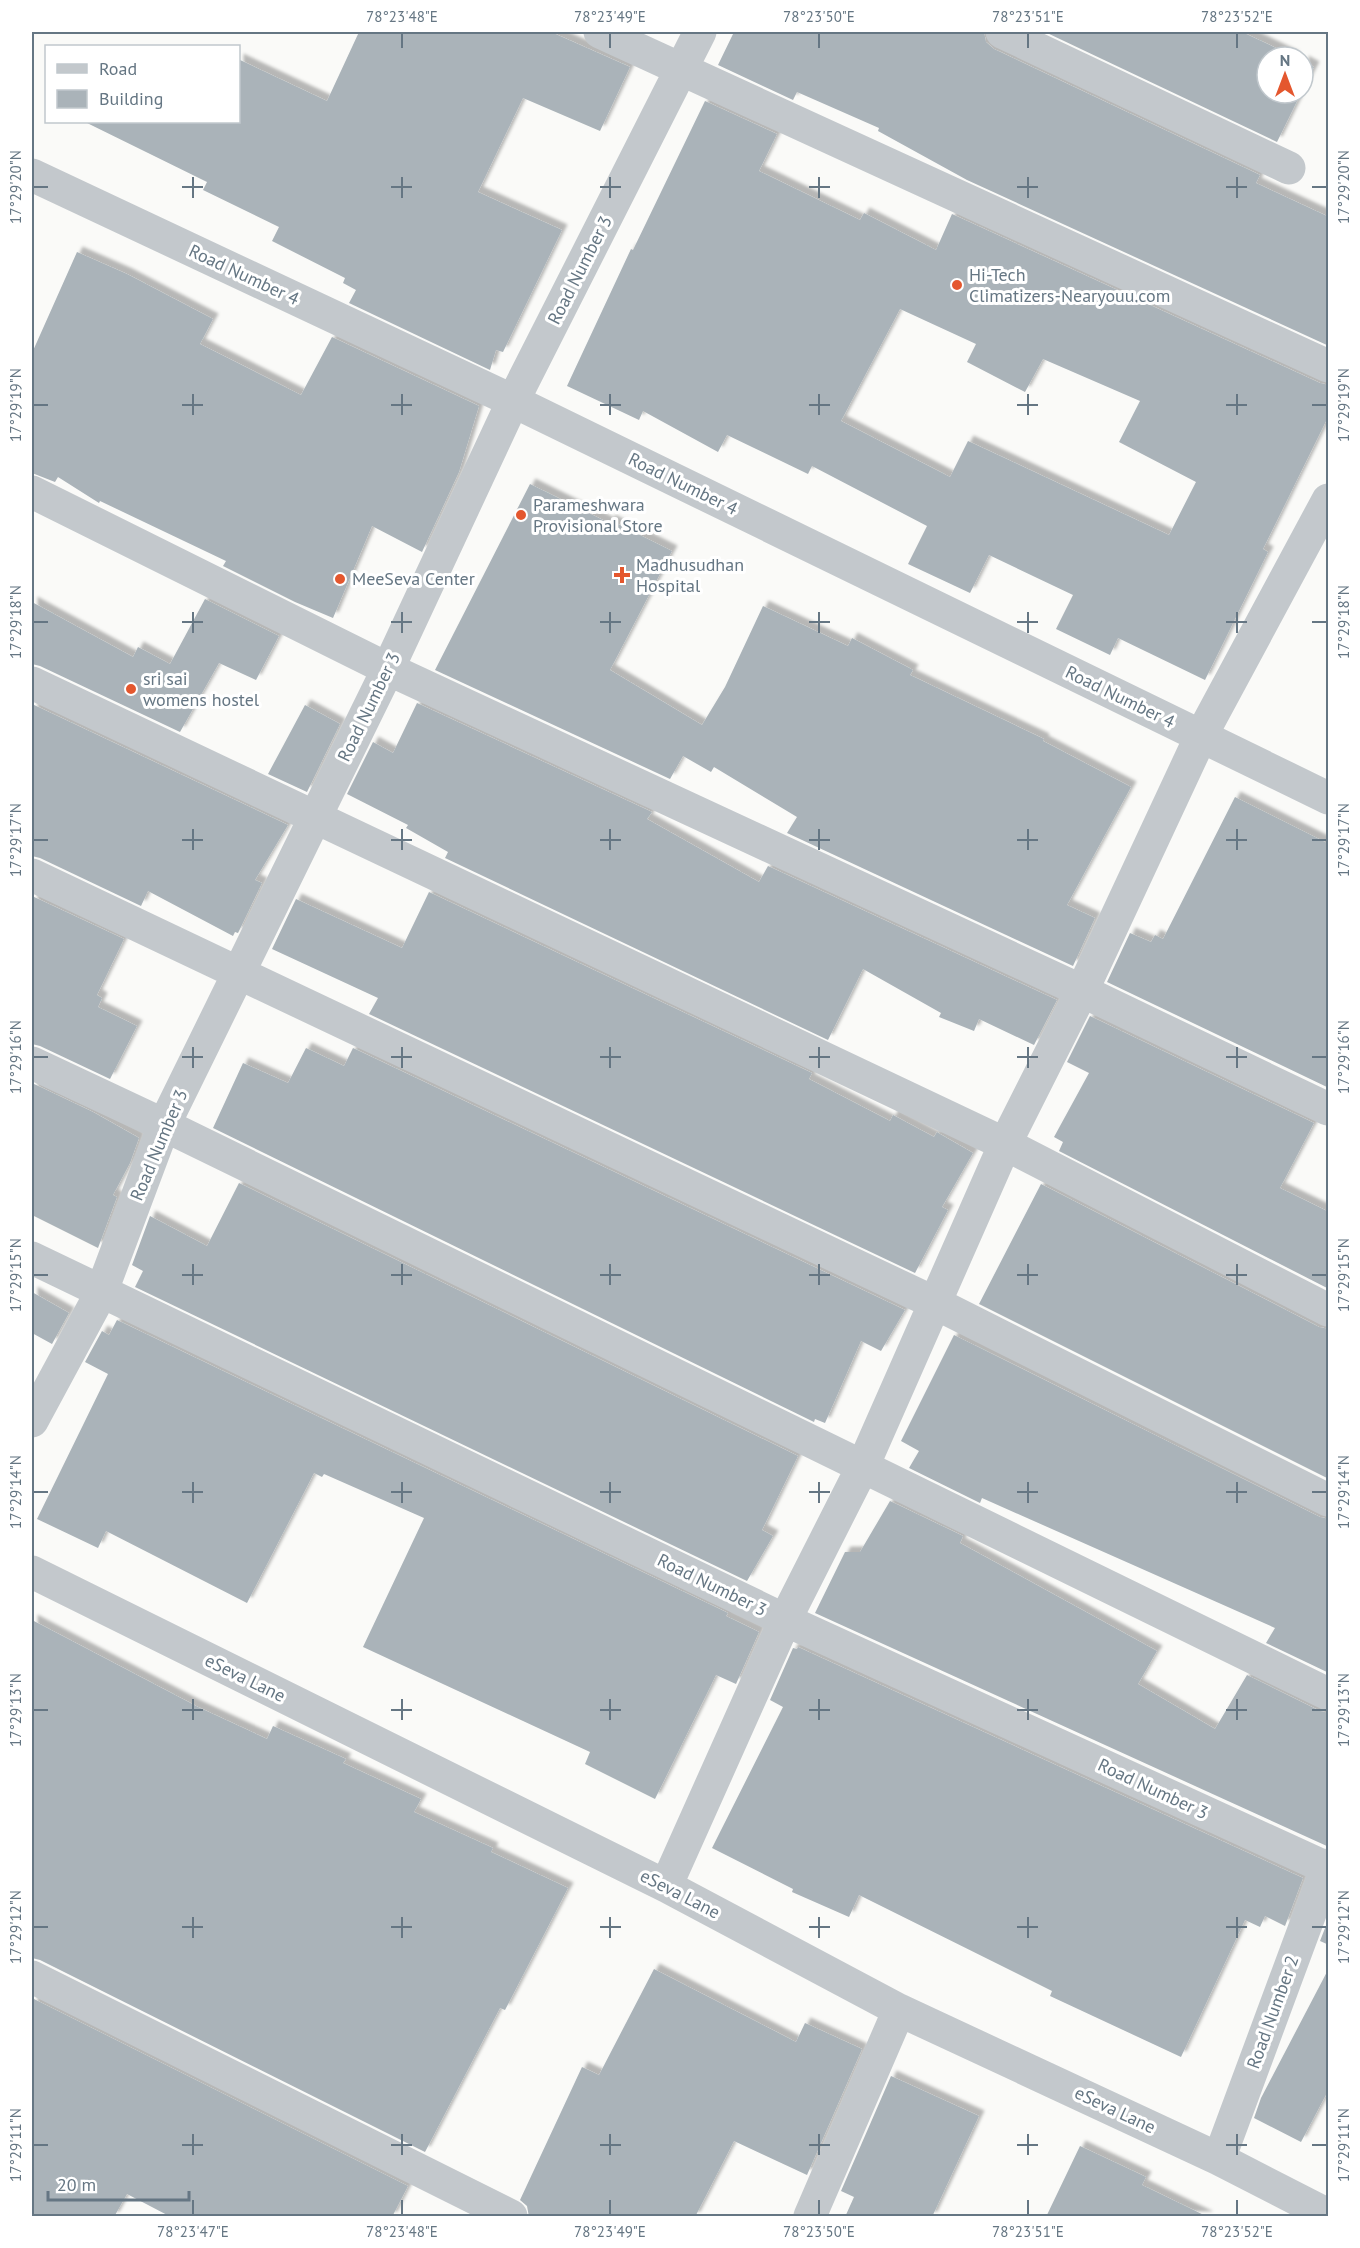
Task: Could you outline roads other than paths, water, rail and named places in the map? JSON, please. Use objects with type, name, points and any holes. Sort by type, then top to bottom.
[{"type":"street","points":[[600,32],[1329,366]]},
{"type":"street","name":"Road Number 3","points":[[32,1421],[101,1293],[164,1125],[388,669],[513,401],[699,32]]},
{"type":"street","points":[[1002,32],[1289,168]]},
{"type":"street","name":"Road Number 4","points":[[32,178],[513,401],[1329,798]]},
{"type":"street","points":[[32,492],[388,669],[1082,991],[1329,1109]]},
{"type":"street","points":[[666,1886],[785,1620],[862,1466],[1005,1144],[1082,991],[1201,736],[1329,500]]},
{"type":"street","points":[[32,683],[1005,1144],[1329,1310]]},
{"type":"street","points":[[32,874],[935,1303],[1329,1500]]},
{"type":"street","points":[[32,1064],[164,1125],[1329,1694]]},
{"type":"street","name":"Road Number 3","points":[[32,1258],[785,1620],[1328,1867]]},
{"type":"street","name":"eSeva Lane","points":[[32,1572],[666,1886],[899,2010],[1219,2159],[1329,2215]]},
{"type":"street","name":"Road Number 2","points":[[1219,2159],[1328,1867]]},
{"type":"street","points":[[32,1977],[511,2217]]},
{"type":"street","points":[[810,2217],[899,2010]]},
{"type":"place","name":"Hi-Tech Climatizers-Nearyouu.com","points":[[957,285]]},
{"type":"place","name":"Parameshwara Provisional Store","points":[[521,515]]},
{"type":"place","name":"Madhusudhan Hospital","points":[[622,575]]},
{"type":"place","name":"MeeSeva Center","points":[[340,579]]},
{"type":"place","name":"sri sai womens hostel","points":[[131,689]]}]
